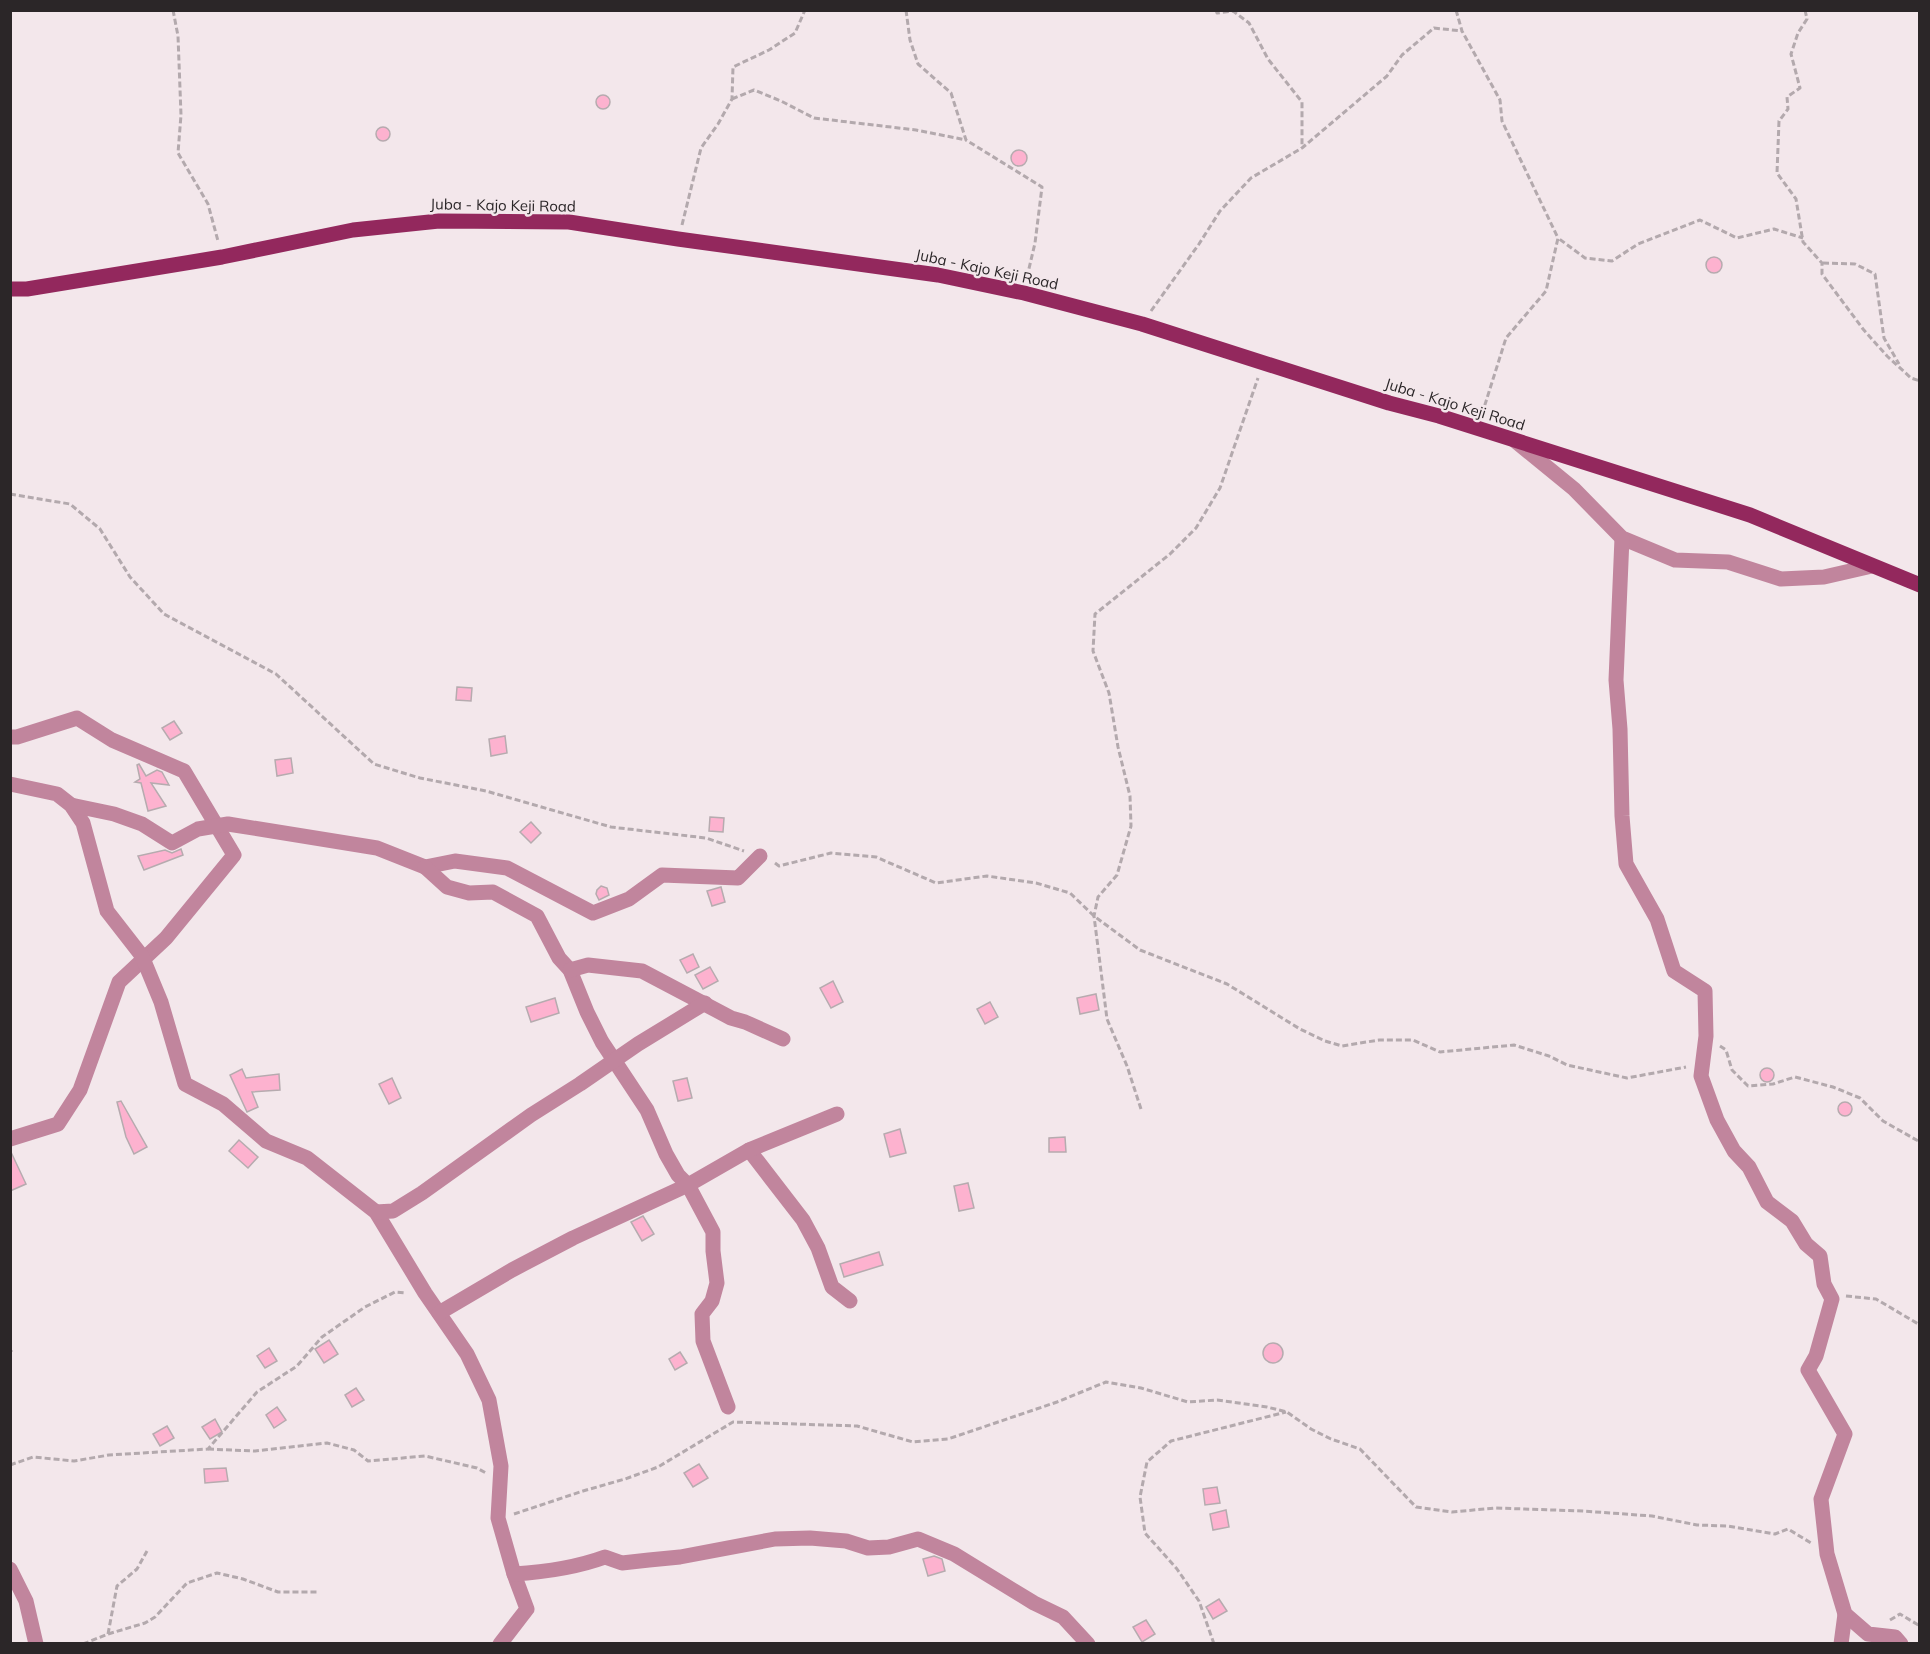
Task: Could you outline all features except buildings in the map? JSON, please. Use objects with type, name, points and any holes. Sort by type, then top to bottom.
[{"type":"main road","name":"Juba - Kajo Keji Road","points":[[10,289],[27,289],[222,257],[353,230],[439,220],[569,222],[938,275],[1024,293],[1142,324],[1477,428],[1750,515],[1920,585]]},
{"type":"street","points":[[1514,440],[1574,489],[1622,538],[1675,560],[1728,562],[1781,579],[1824,577],[1872,566]]},
{"type":"street","points":[[1622,538],[1616,680],[1626,864],[1658,919],[1674,971],[1705,991],[1706,1036],[1701,1076],[1718,1120],[1734,1151],[1749,1167],[1767,1202],[1792,1221],[1806,1244],[1820,1256],[1824,1284],[1832,1299],[1816,1356],[1808,1370],[1845,1434],[1821,1499],[1827,1554],[1845,1614],[1841,1644]]},
{"type":"street","points":[[10,737],[17,737],[77,718],[112,740],[184,771],[234,855],[166,938],[120,982],[81,1090],[58,1124],[10,1139]]},
{"type":"street","points":[[10,784],[57,794],[71,805],[83,823],[107,911],[142,956],[161,1002],[185,1084],[223,1104],[266,1142],[307,1158],[376,1212],[425,1293],[467,1354],[489,1400],[501,1466],[498,1518],[513,1574],[527,1610],[500,1644]]},
{"type":"street","points":[[71,805],[114,814],[142,824],[172,843],[198,828],[228,824],[377,848],[425,867],[447,887],[469,893],[493,892],[537,915],[559,958],[570,970],[587,1012],[647,1110],[666,1154],[678,1175],[688,1185],[713,1232],[717,1283],[712,1301],[702,1314],[703,1341],[728,1407]]},
{"type":"street","points":[[425,867],[455,861],[507,868],[593,912],[629,899],[662,875],[738,878],[760,856]]},
{"type":"street","points":[[570,970],[588,965],[642,971],[731,1018],[783,1039]]},
{"type":"street","points":[[376,1212],[393,1211],[422,1193],[531,1115],[638,1044],[705,1004]]},
{"type":"street","points":[[439,1313],[512,1270],[573,1238],[688,1185],[749,1150],[837,1114]]},
{"type":"street","points":[[749,1150],[803,1220],[818,1248],[832,1287],[850,1301]]},
{"type":"street","points":[[513,1574],[555,1571],[605,1557],[622,1563],[680,1557],[775,1539],[846,1541],[868,1548],[889,1547],[918,1539],[954,1554],[1035,1603],[1063,1617],[1088,1644]]},
{"type":"street","points":[[10,1569],[26,1601],[36,1644]]},
{"type":"street","points":[[1845,1614],[1868,1634],[1895,1637],[1901,1644]]},
{"type":"path","points":[[173,10],[178,36],[181,114],[178,153],[208,204],[222,257]]},
{"type":"path","points":[[678,239],[701,148],[732,99],[733,67],[769,50],[795,33],[805,10]]},
{"type":"path","points":[[906,10],[910,40],[918,64],[951,93],[966,140]]},
{"type":"path","points":[[1216,10],[1217,13],[1233,11],[1250,22],[1268,59],[1302,102],[1302,148]]},
{"type":"path","points":[[1455,10],[1461,31],[1500,100],[1502,121],[1558,238],[1585,258],[1612,261],[1638,244],[1700,220],[1737,238],[1774,229],[1803,237]]},
{"type":"path","points":[[1805,10],[1806,19],[1798,33],[1791,54],[1800,88],[1787,97],[1788,109],[1779,121],[1777,173],[1796,198],[1803,242],[1822,263],[1822,274],[1863,329],[1887,356],[1911,378],[1920,381]]},
{"type":"path","points":[[1142,324],[1220,211],[1251,178],[1302,148],[1387,76],[1402,55],[1434,28],[1461,31]]},
{"type":"path","points":[[732,99],[754,90],[814,118],[916,130],[966,140],[1042,187],[1035,243],[1024,293]]},
{"type":"path","points":[[1477,428],[1506,338],[1546,291],[1558,238]]},
{"type":"path","points":[[1822,263],[1855,264],[1875,274],[1884,338],[1901,369]]},
{"type":"path","points":[[1141,1109],[1127,1066],[1107,1019],[1094,916],[1098,897],[1117,875],[1131,826],[1130,796],[1118,747],[1109,693],[1093,651],[1095,614],[1170,554],[1196,528],[1220,488],[1264,362]]},
{"type":"path","points":[[10,494],[70,504],[100,529],[130,577],[165,614],[276,674],[374,764],[420,778],[486,791],[612,827],[706,838],[760,856],[779,866],[831,853],[876,857],[936,883],[987,876],[1036,883],[1070,893],[1094,916],[1140,950],[1227,984],[1300,1029],[1342,1046],[1369,1041],[1413,1040],[1440,1052],[1514,1045],[1549,1056],[1567,1065],[1628,1078],[1703,1063]]},
{"type":"path","points":[[1706,1036],[1726,1050],[1732,1070],[1748,1086],[1773,1084],[1795,1077],[1816,1081],[1860,1098],[1883,1121],[1920,1142]]},
{"type":"path","points":[[208,1449],[257,1392],[297,1366],[322,1337],[365,1307],[395,1293],[425,1293]]},
{"type":"path","points":[[1832,1299],[1852,1295],[1876,1299],[1920,1325]]},
{"type":"path","points":[[498,1518],[658,1467],[734,1422],[857,1426],[913,1442],[948,1439],[1106,1383],[1141,1388],[1188,1402],[1217,1400],[1287,1412],[1321,1434],[1360,1449],[1416,1507],[1452,1512],[1494,1508],[1641,1515],[1698,1525],[1728,1526],[1775,1534],[1788,1529],[1827,1554]]},
{"type":"path","points":[[1214,1644],[1199,1601],[1177,1569],[1145,1533],[1140,1497],[1146,1462],[1171,1441],[1287,1412]]},
{"type":"path","points":[[10,1465],[33,1457],[74,1461],[109,1455],[208,1449],[255,1451],[327,1443],[354,1450],[368,1461],[425,1456],[477,1468],[500,1481]]},
{"type":"path","points":[[108,1634],[117,1586],[137,1569],[147,1551]]},
{"type":"path","points":[[83,1644],[145,1623],[155,1617],[187,1583],[218,1573],[243,1579],[278,1592],[317,1592]]}]
